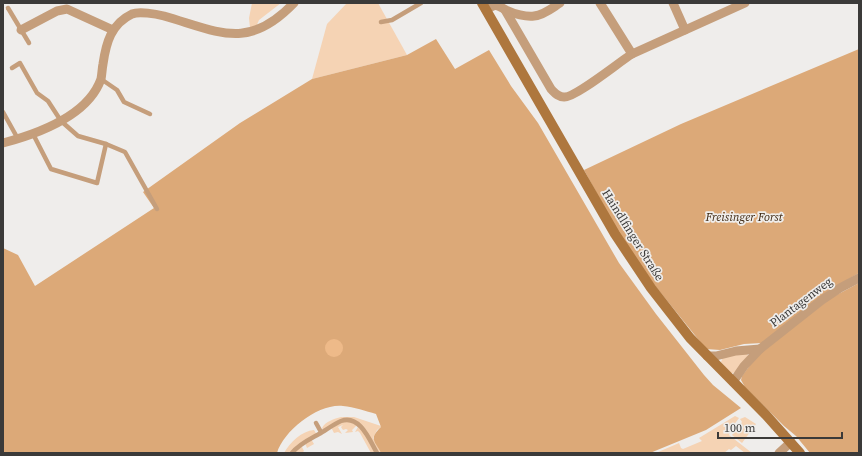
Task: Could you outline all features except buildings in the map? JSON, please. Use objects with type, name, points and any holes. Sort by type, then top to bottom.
[{"type":"street","points":[[3,143],[33,134],[61,121],[81,107],[93,94],[101,79],[106,47],[113,30],[120,22],[133,14],[155,14],[228,34],[245,34],[273,22],[294,3]]},
{"type":"street","points":[[488,5],[500,6],[506,10],[526,16],[534,16],[542,14],[560,3]]},
{"type":"street","points":[[600,3],[632,54]]},
{"type":"street","points":[[673,3],[685,30]]},
{"type":"street","points":[[506,10],[551,89],[559,97],[568,97],[632,54],[745,3]]},
{"type":"street","name":"Haindlfinger Straße","points":[[488,5],[608,221],[630,257],[669,312],[690,338],[766,415],[800,453]]},
{"type":"street","points":[[21,30],[66,6],[113,30]]},
{"type":"street","name":"Plantagenweg","points":[[733,382],[744,366],[760,348],[828,296],[859,278]]},
{"type":"street","points":[[707,356],[716,356],[736,351],[760,348]]},
{"type":"street","points":[[779,453],[791,442]]},
{"type":"lane","points":[[381,22],[392,20],[421,3]]},
{"type":"lane","points":[[8,8],[29,43]]},
{"type":"lane","points":[[12,68],[20,63],[37,93],[48,102],[61,121],[78,136],[106,144],[125,152],[157,209]]},
{"type":"lane","points":[[101,79],[117,90],[124,102],[150,114]]},
{"type":"lane","points":[[3,112],[18,139]]},
{"type":"lane","points":[[33,134],[51,169],[96,183],[106,144]]},
{"type":"lane","points":[[292,453],[299,445],[341,421],[352,421],[363,429],[377,453]]},
{"type":"lane","points":[[316,423],[321,432]]},
{"type":"shaded area","points":[[252,3],[281,3],[259,20],[256,27],[250,28],[249,18]]},
{"type":"shaded area","points":[[347,3],[378,3],[407,55],[312,79],[327,24]]},
{"type":"shaded area","points":[[334,339],[340,342],[343,348],[340,354],[334,357],[328,354],[325,348],[328,342]]},
{"type":"shaded area","points":[[747,353],[748,356],[735,372],[731,374],[721,362],[723,357]]},
{"type":"shaded area","points":[[735,416],[739,418],[730,430],[729,435],[752,453],[745,453],[736,446],[724,453],[656,453],[679,443],[683,449],[702,441],[699,438]]},
{"type":"shaded area","points":[[341,417],[354,417],[381,426],[373,438],[381,453],[371,453],[360,433],[358,431],[355,432],[358,427],[357,425],[352,430],[353,432],[345,433],[348,430],[343,430],[341,427],[343,425],[338,427],[342,434],[338,432],[334,433],[331,427],[324,431],[322,428],[326,424]]},
{"type":"shaded area","points":[[745,417],[756,424],[742,443],[732,435],[742,422],[740,419]]},
{"type":"shaded area","points":[[314,430],[317,435],[311,439],[314,444],[307,448],[305,443],[301,445],[304,451],[302,453],[284,453],[297,438],[305,432]]},
{"type":"green space","points":[[436,39],[455,69],[489,50],[511,86],[538,123],[619,263],[656,314],[704,375],[713,385],[741,408],[706,430],[650,453],[381,453],[374,440],[375,434],[381,427],[376,414],[356,408],[334,406],[313,413],[295,427],[281,444],[277,453],[3,453],[3,248],[18,255],[35,286],[154,208],[143,192],[240,123],[312,79],[407,55]]},
{"type":"green space","name":"Freisinger Forst","points":[[859,49],[859,273],[828,291],[762,343],[744,344],[720,350],[706,349],[644,272],[617,230],[584,170],[681,124]]},
{"type":"green space","points":[[859,283],[859,453],[810,453],[796,436],[745,387],[741,380],[742,376],[759,353],[831,298]]}]
